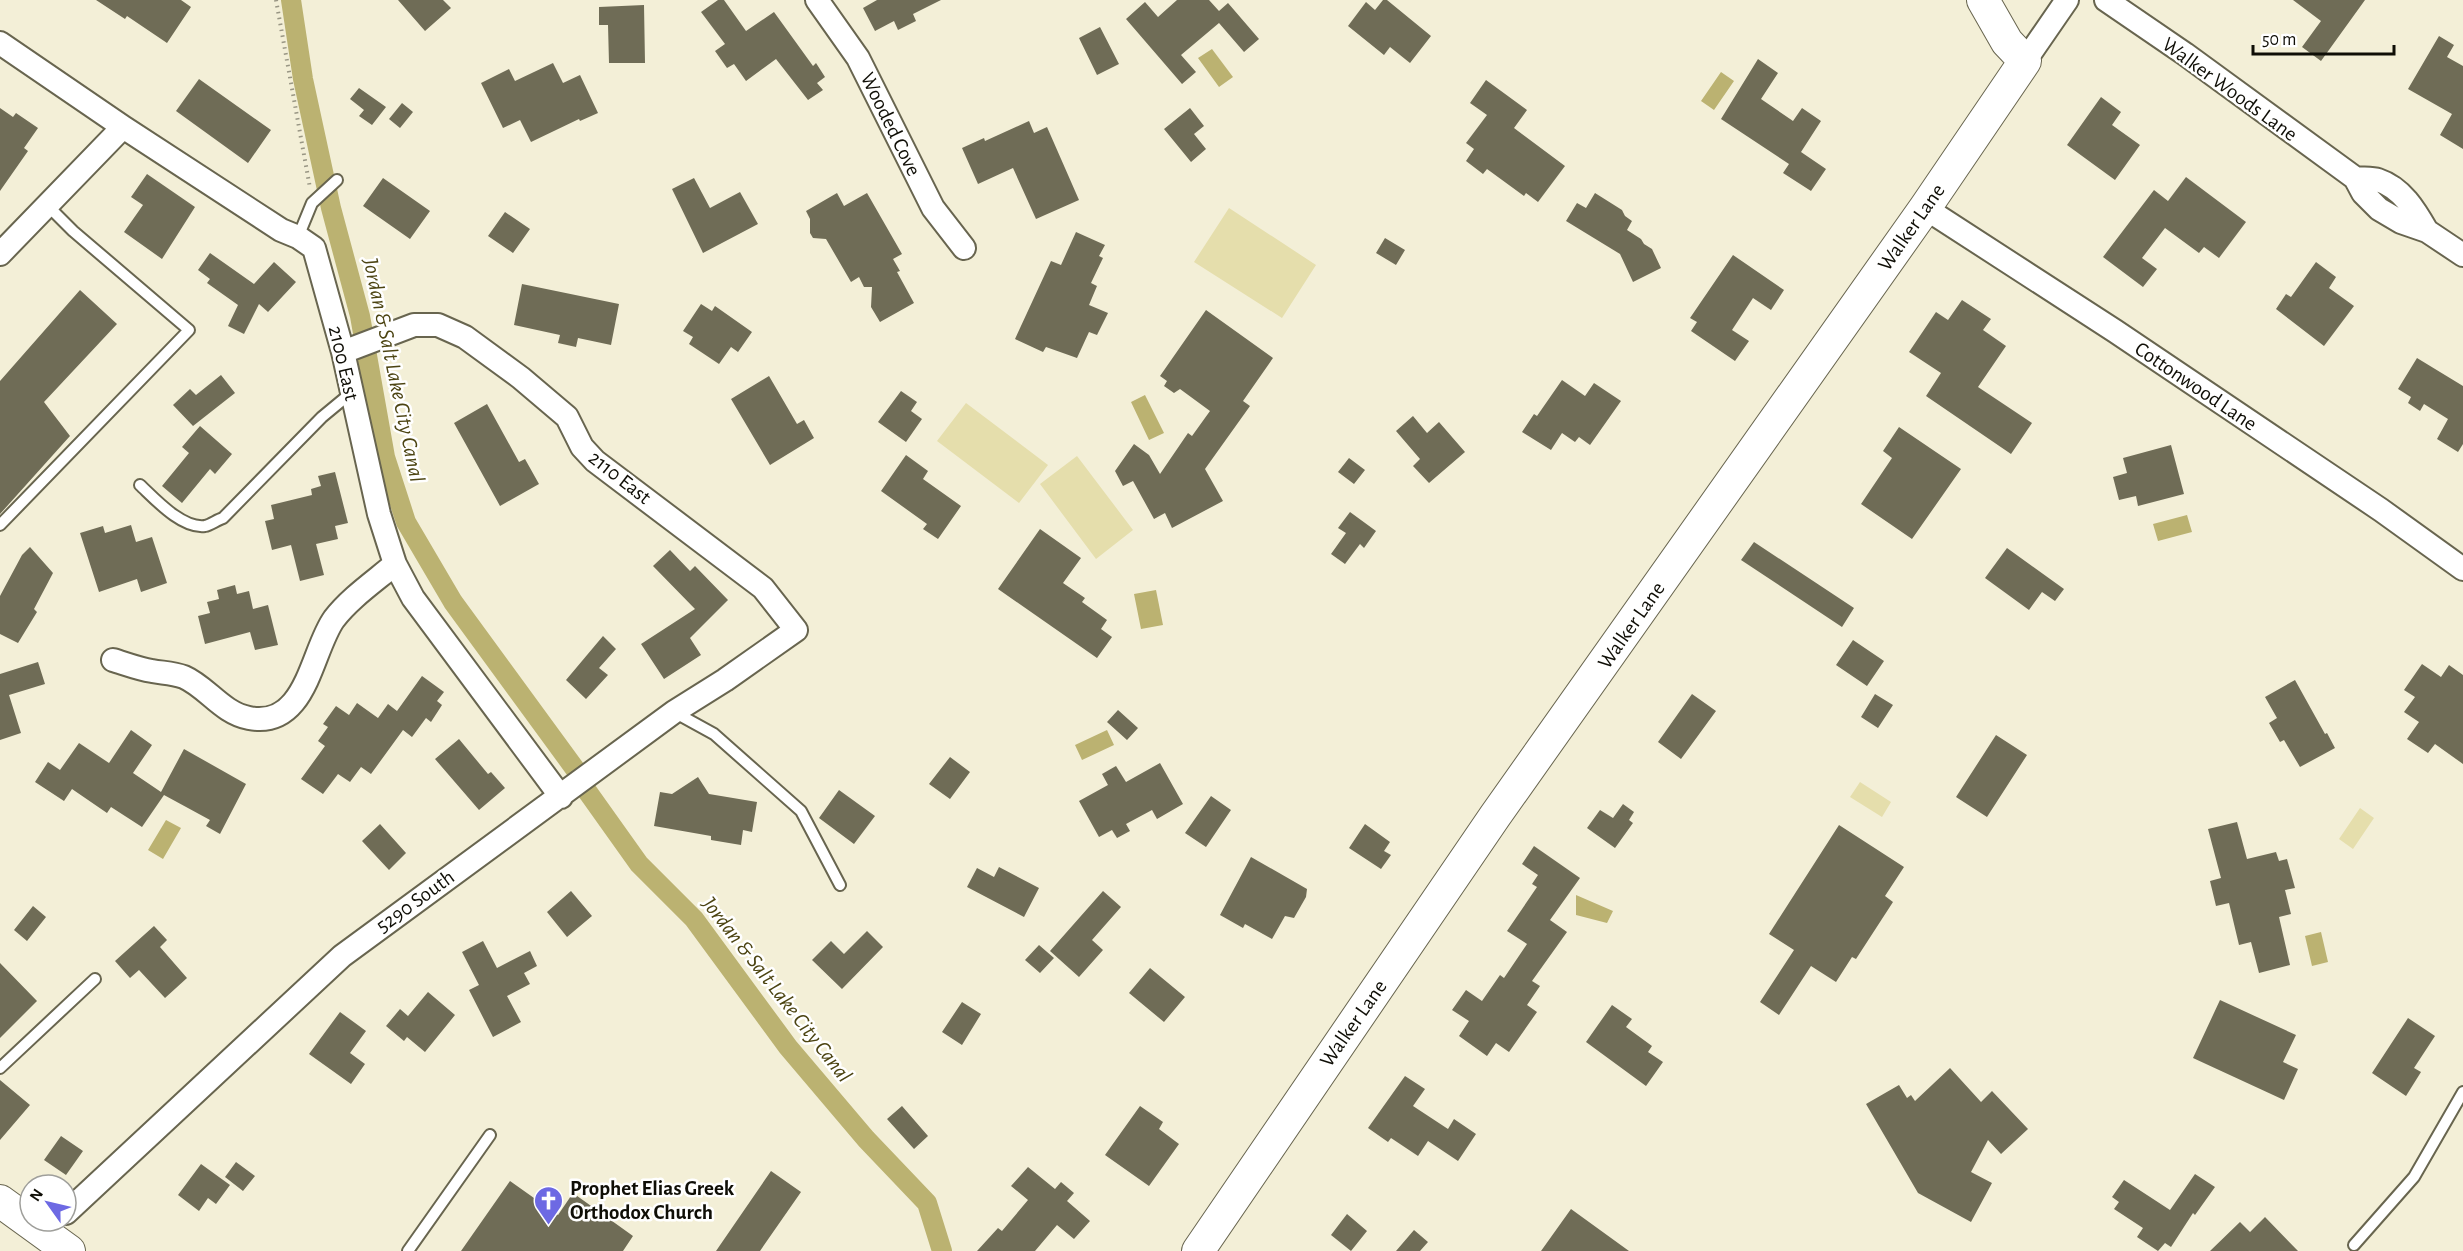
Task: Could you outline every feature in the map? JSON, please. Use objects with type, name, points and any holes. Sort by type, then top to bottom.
[{"type":"street","name":"Wooded Cove","points":[[817,0],[863,66],[933,208],[964,248]]},
{"type":"street","points":[[1983,0],[2007,42],[2025,61]]},
{"type":"street","name":"Walker Lane","points":[[1198,1251],[1495,816],[1924,208],[2067,0]]},
{"type":"street","name":"Walker Woods Lane","points":[[2106,0],[2185,54],[2355,178],[2363,193],[2379,209],[2401,222],[2427,231],[2463,255]]},
{"type":"street","name":"2100 East","points":[[0,43],[123,127],[281,230],[298,237],[314,248],[357,347],[351,393],[380,514],[395,564],[413,598],[576,785]]},
{"type":"street","points":[[0,254],[123,127]]},
{"type":"street","name":"Cottonwood Lane","points":[[1924,208],[2115,331],[2381,510],[2463,569]]},
{"type":"street","name":"2110 East","points":[[357,347],[414,325],[438,325],[465,337],[521,378],[567,417],[582,447],[595,461],[763,588],[796,630]]},
{"type":"street","points":[[113,660],[185,678],[212,699],[237,714],[263,718],[276,715],[290,705],[303,688],[334,619],[395,564]]},
{"type":"street","name":"5290 South","points":[[78,1202],[342,956],[674,712],[725,680],[796,630]]},
{"type":"street","points":[[0,1201],[18,1208]]},
{"type":"street","points":[[61,1233],[69,1251]]},
{"type":"lane","points":[[298,237],[312,203],[337,180]]},
{"type":"lane","points":[[0,525],[189,330],[73,231],[47,205]]},
{"type":"lane","points":[[140,485],[171,513],[192,524],[205,526],[223,518],[321,417],[351,393]]},
{"type":"lane","points":[[674,712],[714,734],[801,811],[840,885]]},
{"type":"lane","points":[[0,1068],[95,979]]},
{"type":"lane","points":[[2354,1245],[2415,1177],[2463,1092]]},
{"type":"lane","points":[[408,1251],[490,1135]]},
{"type":"path","points":[[276,0],[312,203]]},
{"type":"shaded area","points":[[1212,49],[1233,77],[1219,87],[1198,58]]},
{"type":"shaded area","points":[[1721,72],[1734,81],[1714,110],[1701,101]]},
{"type":"shaded area","points":[[1229,208],[1316,265],[1282,318],[1194,262]]},
{"type":"shaded area","points":[[1145,395],[1164,433],[1149,440],[1131,402]]},
{"type":"shaded area","points":[[966,403],[1048,465],[1019,503],[937,441]]},
{"type":"shaded area","points":[[1077,456],[1133,530],[1096,559],[1040,484]]},
{"type":"shaded area","points":[[2187,515],[2192,532],[2158,541],[2153,524]]},
{"type":"shaded area","points":[[1156,590],[1163,625],[1141,629],[1134,594]]},
{"type":"shaded area","points":[[1107,730],[1114,745],[1082,760],[1075,745]]},
{"type":"shaded area","points":[[1860,782],[1891,802],[1882,817],[1850,797]]},
{"type":"shaded area","points":[[2360,808],[2374,818],[2353,849],[2339,839]]},
{"type":"shaded area","points":[[166,820],[181,828],[163,859],[148,850]]},
{"type":"shaded area","points":[[1576,895],[1613,911],[1607,923],[1576,915]]},
{"type":"shaded area","points":[[2321,932],[2328,962],[2312,966],[2305,936]]},
{"type":"building","points":[[96,0],[181,0],[191,7],[167,43],[127,16],[125,19]]},
{"type":"building","points":[[398,0],[443,0],[451,8],[425,31]]},
{"type":"building","points":[[718,0],[724,0],[746,31],[774,12],[813,66],[816,63],[825,77],[817,83],[823,90],[808,100],[776,59],[746,81],[734,64],[727,68],[715,51],[725,44],[701,12]]},
{"type":"building","points":[[877,0],[941,0],[913,14],[916,21],[898,30],[894,21],[875,31],[863,8]]},
{"type":"building","points":[[1177,0],[1209,0],[1219,11],[1228,3],[1259,39],[1244,52],[1219,23],[1181,55],[1196,72],[1182,84],[1126,19],[1145,2],[1158,17]]},
{"type":"building","points":[[1383,0],[1387,0],[1431,36],[1410,63],[1390,47],[1384,55],[1348,26],[1366,2],[1375,10]]},
{"type":"building","points":[[2293,0],[2365,0],[2321,61],[2302,47],[2321,21]]},
{"type":"building","points":[[644,5],[645,63],[609,63],[608,25],[599,25],[599,7]]},
{"type":"building","points":[[1100,27],[1119,64],[1097,75],[1079,38]]},
{"type":"building","points":[[2439,36],[2454,45],[2447,57],[2463,66],[2463,149],[2440,135],[2452,114],[2408,89]]},
{"type":"building","points":[[1758,59],[1778,73],[1761,99],[1793,121],[1802,108],[1821,121],[1801,152],[1826,169],[1811,191],[1783,173],[1789,164],[1721,119]]},
{"type":"building","points":[[553,63],[563,83],[580,75],[598,113],[580,121],[579,119],[531,142],[520,120],[503,128],[481,83],[509,69],[515,81]]},
{"type":"building","points":[[199,79],[271,130],[248,163],[176,111]]},
{"type":"building","points":[[1486,80],[1527,110],[1514,128],[1565,166],[1538,202],[1526,193],[1524,196],[1487,169],[1483,174],[1466,161],[1474,149],[1466,143],[1487,115],[1470,103]]},
{"type":"building","points":[[359,88],[386,107],[372,125],[359,116],[364,110],[350,99]]},
{"type":"building","points":[[2101,97],[2121,112],[2112,125],[2140,145],[2115,180],[2067,145]]},
{"type":"building","points":[[402,103],[413,112],[400,128],[389,119]]},
{"type":"building","points":[[0,108],[13,117],[16,113],[38,128],[24,148],[28,151],[0,191]]},
{"type":"building","points":[[1190,108],[1204,126],[1194,134],[1206,149],[1191,162],[1164,129]]},
{"type":"building","points":[[1029,121],[1034,133],[1047,127],[1079,200],[1036,219],[1013,168],[978,184],[962,148],[984,138],[985,141]]},
{"type":"building","points":[[147,174],[195,207],[162,259],[124,232],[143,205],[131,197]]},
{"type":"building","points":[[2186,177],[2246,222],[2219,258],[2204,247],[2199,253],[2165,228],[2142,258],[2157,269],[2143,287],[2103,257],[2154,190],[2168,201]]},
{"type":"building","points":[[383,178],[430,211],[410,239],[363,206]]},
{"type":"building","points":[[694,178],[710,208],[740,192],[758,224],[703,253],[672,189]]},
{"type":"building","points":[[837,193],[844,206],[867,193],[902,254],[893,259],[900,271],[897,272],[914,303],[880,322],[871,307],[872,287],[864,287],[859,277],[851,282],[826,239],[813,238],[810,233],[810,219],[806,211]]},
{"type":"building","points":[[1595,193],[1622,210],[1625,216],[1632,221],[1627,230],[1652,249],[1661,268],[1633,282],[1620,254],[1566,221],[1577,203],[1586,208]]},
{"type":"building","points":[[505,212],[530,229],[513,253],[488,236]]},
{"type":"building","points":[[1076,232],[1105,245],[1099,256],[1103,258],[1091,283],[1097,286],[1089,305],[1108,313],[1097,335],[1089,332],[1077,358],[1046,347],[1043,352],[1015,339],[1051,261],[1061,265]]},
{"type":"building","points":[[1385,238],[1405,250],[1396,265],[1376,253]]},
{"type":"building","points":[[210,253],[254,284],[274,262],[296,282],[268,312],[259,304],[244,334],[228,326],[238,305],[207,283],[210,279],[198,270]]},
{"type":"building","points":[[1733,255],[1784,290],[1771,310],[1753,298],[1732,330],[1749,341],[1735,361],[1691,331],[1697,322],[1690,318]]},
{"type":"building","points":[[2316,262],[2336,277],[2329,288],[2354,306],[2324,346],[2276,309],[2286,294],[2291,297]]},
{"type":"building","points":[[522,284],[619,304],[611,345],[578,338],[576,347],[558,343],[560,335],[514,325]]},
{"type":"building","points":[[80,290],[117,324],[44,402],[70,436],[0,514],[0,381]]},
{"type":"building","points":[[1962,300],[1991,319],[1983,330],[2006,346],[1978,387],[2032,423],[2011,454],[1926,396],[1941,373],[1909,352],[1936,312],[1948,320]]},
{"type":"building","points":[[701,304],[712,311],[715,306],[752,332],[738,352],[731,347],[719,364],[689,344],[693,337],[683,331]]},
{"type":"building","points":[[1206,310],[1273,358],[1243,401],[1250,406],[1205,469],[1223,501],[1172,528],[1165,513],[1154,519],[1133,481],[1123,486],[1115,471],[1134,444],[1149,455],[1160,474],[1188,433],[1192,436],[1210,411],[1180,389],[1174,393],[1164,386],[1167,381],[1160,376]]},
{"type":"building","points":[[2417,358],[2463,386],[2463,444],[2458,452],[2437,439],[2448,419],[2424,404],[2420,411],[2408,403],[2411,397],[2398,389]]},
{"type":"building","points":[[221,375],[235,393],[193,426],[173,405],[190,389],[196,395]]},
{"type":"building","points":[[769,376],[797,424],[804,420],[814,438],[770,465],[731,399]]},
{"type":"building","points":[[1562,380],[1585,396],[1594,383],[1621,401],[1590,445],[1579,437],[1575,442],[1562,433],[1551,450],[1522,432],[1534,414],[1537,416]]},
{"type":"building","points":[[901,391],[917,402],[911,411],[922,419],[906,442],[878,422]]},
{"type":"building","points":[[487,404],[519,462],[525,459],[539,484],[500,506],[454,423]]},
{"type":"building","points":[[1413,416],[1427,433],[1439,422],[1465,452],[1429,483],[1413,466],[1420,459],[1396,431]]},
{"type":"building","points":[[200,426],[232,454],[215,474],[210,469],[182,503],[162,486],[189,453],[182,447]]},
{"type":"building","points":[[1899,427],[1961,469],[1912,539],[1861,504],[1892,458],[1883,451]]},
{"type":"building","points":[[2171,445],[2184,494],[2138,506],[2136,496],[2119,500],[2113,477],[2127,473],[2123,458]]},
{"type":"building","points":[[906,455],[928,471],[923,479],[961,506],[938,539],[923,529],[927,524],[881,491]]},
{"type":"building","points":[[1349,458],[1365,470],[1354,484],[1338,472]]},
{"type":"building","points":[[335,472],[348,523],[335,526],[338,539],[316,544],[324,575],[300,581],[291,545],[272,550],[265,521],[274,519],[271,505],[312,495],[311,489],[321,486],[318,476]]},
{"type":"building","points":[[1350,512],[1376,531],[1364,548],[1360,544],[1345,564],[1331,554],[1346,533],[1338,528]]},
{"type":"building","points":[[131,525],[136,542],[152,537],[167,583],[141,592],[137,579],[99,592],[80,533],[103,526],[105,533]]},
{"type":"building","points":[[1040,529],[1081,558],[1063,583],[1085,598],[1082,602],[1107,620],[1101,629],[1112,637],[1097,658],[998,589]]},
{"type":"building","points":[[1754,542],[1854,608],[1842,627],[1741,560]]},
{"type":"building","points":[[30,547],[53,573],[34,609],[37,612],[18,643],[0,634],[0,596],[22,555]]},
{"type":"building","points":[[2007,548],[2064,589],[2055,601],[2042,592],[2029,610],[1985,578]]},
{"type":"building","points":[[670,550],[690,571],[695,566],[728,600],[690,638],[701,655],[664,679],[641,644],[695,609],[653,566]]},
{"type":"building","points":[[235,585],[237,594],[249,591],[253,609],[268,605],[278,645],[255,650],[250,632],[205,644],[198,616],[210,613],[207,602],[219,599],[217,590]]},
{"type":"building","points":[[603,636],[616,649],[599,668],[608,675],[586,699],[566,680]]},
{"type":"building","points":[[1853,640],[1884,661],[1867,686],[1836,665]]},
{"type":"building","points":[[38,662],[45,684],[9,695],[21,733],[0,740],[0,674]]},
{"type":"building","points":[[2422,664],[2441,677],[2449,665],[2463,675],[2463,764],[2435,744],[2428,753],[2407,739],[2419,722],[2404,712],[2415,697],[2404,690]]},
{"type":"building","points":[[422,676],[444,692],[437,701],[442,705],[431,722],[426,718],[412,737],[403,730],[371,774],[361,767],[350,782],[338,774],[323,794],[301,779],[325,746],[318,741],[328,727],[323,724],[336,706],[349,715],[357,703],[378,718],[388,704],[397,711]]},
{"type":"building","points":[[2295,680],[2335,748],[2300,767],[2284,740],[2280,742],[2269,723],[2277,718],[2265,697]]},
{"type":"building","points":[[1692,694],[1716,711],[1681,759],[1658,742]]},
{"type":"building","points":[[1875,694],[1893,705],[1878,728],[1861,717]]},
{"type":"building","points":[[1118,710],[1138,728],[1127,740],[1107,722]]},
{"type":"building","points":[[131,730],[152,745],[133,773],[161,792],[184,749],[246,784],[220,834],[206,826],[210,820],[164,795],[142,827],[111,807],[107,813],[72,789],[64,801],[35,782],[48,762],[60,770],[79,743],[109,763]]},
{"type":"building","points":[[1996,735],[2027,755],[1987,817],[1956,797]]},
{"type":"building","points":[[459,739],[488,774],[491,772],[505,788],[479,810],[435,759]]},
{"type":"building","points":[[950,757],[970,772],[950,799],[929,784]]},
{"type":"building","points":[[1160,763],[1183,804],[1157,819],[1152,810],[1126,824],[1130,831],[1117,838],[1112,830],[1099,837],[1079,801],[1108,785],[1102,774],[1116,766],[1126,782]]},
{"type":"building","points":[[698,777],[709,794],[757,802],[752,832],[743,830],[741,845],[711,840],[711,836],[654,826],[660,792],[672,794]]},
{"type":"building","points":[[839,790],[875,816],[854,844],[819,818]]},
{"type":"building","points":[[1211,796],[1231,810],[1206,847],[1185,833]]},
{"type":"building","points":[[1623,804],[1634,812],[1629,820],[1633,823],[1615,848],[1587,828],[1600,810],[1613,818]]},
{"type":"building","points":[[2237,822],[2247,859],[2276,852],[2279,861],[2287,859],[2295,888],[2285,890],[2291,914],[2279,917],[2290,965],[2259,973],[2251,942],[2239,945],[2229,903],[2216,906],[2210,881],[2221,878],[2208,829]]},
{"type":"building","points":[[380,824],[406,853],[389,870],[362,841]]},
{"type":"building","points":[[1365,824],[1390,842],[1384,851],[1391,855],[1381,869],[1349,848]]},
{"type":"building","points":[[1839,825],[1904,867],[1885,896],[1893,902],[1856,959],[1852,957],[1836,982],[1811,966],[1779,1015],[1760,1002],[1794,950],[1769,934]]},
{"type":"building","points":[[1534,846],[1580,878],[1550,920],[1567,932],[1532,981],[1540,986],[1527,1005],[1537,1012],[1509,1052],[1496,1043],[1487,1056],[1459,1036],[1469,1021],[1452,1010],[1466,990],[1482,1001],[1500,975],[1504,978],[1527,944],[1507,931],[1537,887],[1532,884],[1538,875],[1522,864]]},
{"type":"building","points":[[1251,857],[1307,889],[1306,897],[1294,918],[1285,916],[1272,939],[1245,924],[1243,928],[1220,915]]},
{"type":"building","points":[[999,867],[1039,888],[1024,917],[967,887],[977,868],[994,877]]},
{"type":"building","points":[[571,891],[592,916],[567,937],[547,912]]},
{"type":"building","points":[[1103,891],[1121,907],[1092,940],[1103,950],[1079,977],[1050,951]]},
{"type":"building","points":[[33,906],[46,917],[27,941],[14,930]]},
{"type":"building","points":[[154,926],[167,940],[160,947],[187,978],[165,998],[139,970],[130,978],[115,961]]},
{"type":"building","points":[[867,931],[883,947],[842,989],[812,960],[831,941],[844,954]]},
{"type":"building","points":[[483,941],[497,968],[530,951],[537,966],[524,973],[530,984],[507,996],[521,1022],[493,1037],[469,990],[479,985],[462,952]]},
{"type":"building","points":[[1039,945],[1054,958],[1040,973],[1025,960]]},
{"type":"building","points":[[0,963],[37,1001],[0,1038]]},
{"type":"building","points":[[1150,968],[1185,997],[1164,1022],[1129,993]]},
{"type":"building","points":[[428,992],[455,1015],[425,1052],[407,1037],[404,1041],[386,1026],[400,1009],[408,1016]]},
{"type":"building","points":[[2220,1000],[2296,1035],[2283,1062],[2298,1069],[2284,1100],[2193,1058]]},
{"type":"building","points":[[962,1002],[981,1014],[962,1045],[942,1032]]},
{"type":"building","points":[[1612,1005],[1632,1019],[1626,1027],[1652,1046],[1648,1052],[1663,1062],[1646,1086],[1586,1042]]},
{"type":"building","points":[[340,1012],[366,1031],[350,1053],[365,1064],[351,1084],[309,1054]]},
{"type":"building","points":[[2408,1018],[2435,1036],[2414,1068],[2421,1072],[2406,1096],[2372,1073]]},
{"type":"building","points":[[1950,1068],[1981,1102],[1992,1091],[2028,1129],[2001,1154],[1988,1140],[1971,1172],[1992,1183],[1971,1222],[1918,1193],[1866,1104],[1899,1085],[1907,1098],[1911,1095],[1915,1101]]},
{"type":"building","points":[[1405,1076],[1425,1089],[1413,1106],[1448,1129],[1454,1119],[1476,1134],[1458,1161],[1428,1141],[1418,1156],[1391,1138],[1388,1142],[1368,1128]]},
{"type":"building","points":[[0,1080],[30,1105],[0,1140]]},
{"type":"building","points":[[902,1106],[928,1136],[914,1149],[887,1119]]},
{"type":"building","points":[[1140,1106],[1163,1122],[1159,1129],[1179,1144],[1149,1186],[1105,1155]]},
{"type":"building","points":[[61,1136],[83,1151],[67,1173],[63,1173],[44,1160]]},
{"type":"building","points":[[236,1162],[255,1176],[243,1191],[225,1177]]},
{"type":"building","points":[[201,1164],[230,1185],[216,1204],[208,1198],[199,1211],[178,1195]]},
{"type":"building","points":[[1028,1167],[1055,1189],[1061,1182],[1074,1193],[1067,1201],[1090,1221],[1074,1239],[1057,1225],[1035,1251],[977,1251],[998,1228],[1002,1231],[1028,1200],[1011,1186]]},
{"type":"building","points":[[771,1171],[801,1192],[760,1251],[716,1251]]},
{"type":"building","points":[[2195,1174],[2215,1187],[2195,1215],[2193,1213],[2171,1247],[2165,1243],[2158,1251],[2137,1237],[2143,1228],[2114,1209],[2119,1202],[2112,1197],[2124,1180],[2170,1210]]},
{"type":"building","name":"Prophet Elias Greek Orthodox Church","points":[[510,1181],[558,1215],[573,1193],[633,1236],[623,1251],[461,1251]]},
{"type":"building","points":[[1571,1209],[1629,1251],[1541,1251]]},
{"type":"building","points":[[1347,1214],[1367,1231],[1351,1251],[1331,1235]]},
{"type":"building","points":[[2265,1217],[2298,1251],[2210,1251],[2240,1222],[2250,1232]]},
{"type":"building","points":[[1414,1230],[1428,1242],[1420,1251],[1396,1251]]},
{"type":"waterway","name":"Jordan & Salt Lake City Canal","points":[[291,0],[303,79],[331,208],[360,316],[385,457],[406,522],[453,602],[578,773]]},
{"type":"waterway","name":"Jordan & Salt Lake City Canal","points":[[587,791],[639,864],[694,919],[788,1047],[866,1139],[927,1203],[942,1251]]},
{"type":"place","name":"Prophet Elias Greek Orthodox Church","points":[[549,1226]]}]
